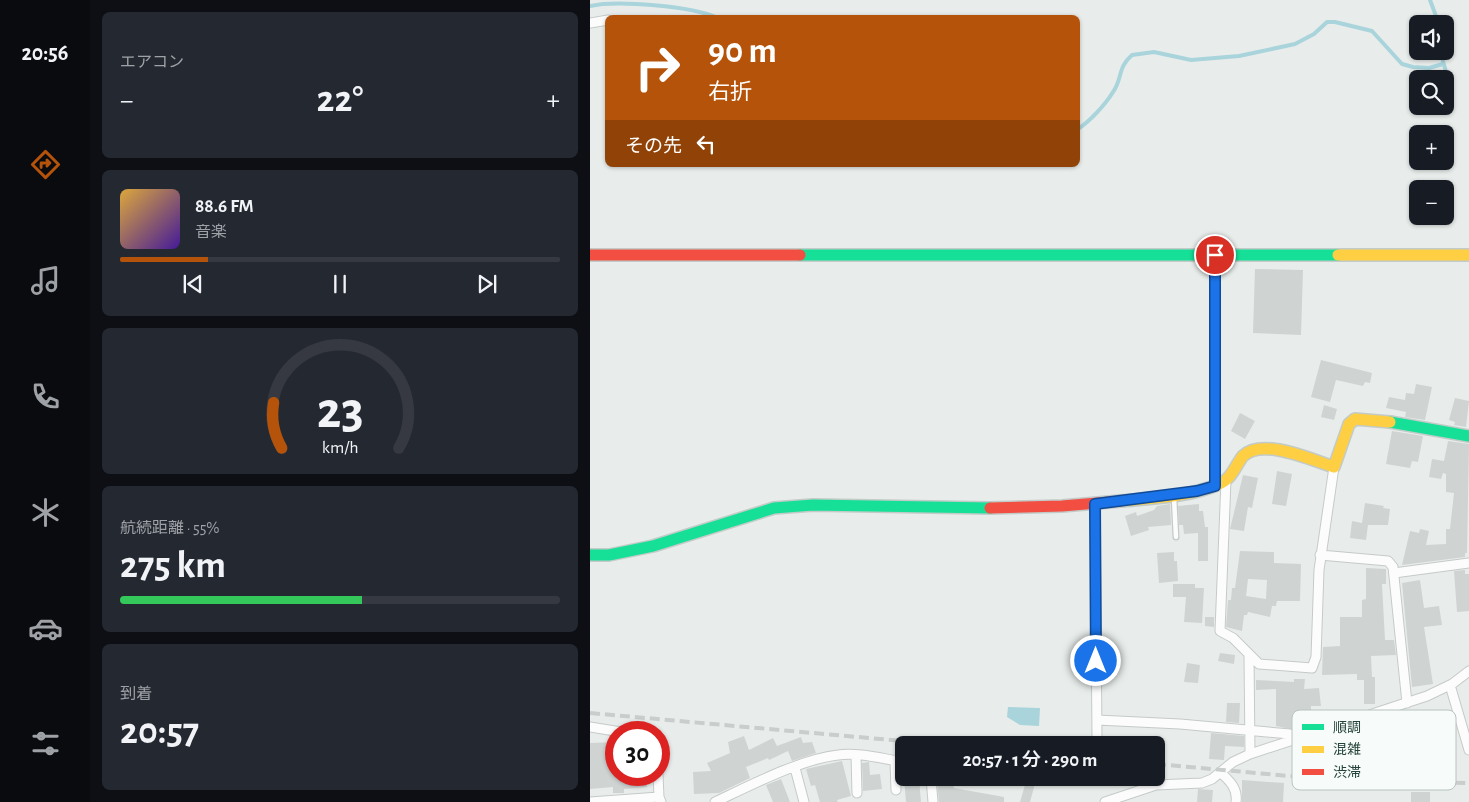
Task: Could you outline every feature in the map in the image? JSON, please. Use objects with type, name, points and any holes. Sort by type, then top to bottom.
[{"type":"street","points":[[590,23],[605,20]]},
{"type":"street","points":[[1215,255],[1215,486]]},
{"type":"street","points":[[590,256],[1469,255]]},
{"type":"street","points":[[1226,480],[1219,626],[1222,632],[1232,638],[1259,664],[1265,666],[1312,668],[1315,664],[1320,555],[1334,467],[1349,424],[1355,419],[1377,420],[1469,436]]},
{"type":"street","points":[[590,555],[609,555],[653,546],[774,508],[813,505],[1004,506],[1095,504],[1174,494],[1215,486],[1226,480],[1244,454],[1254,449],[1274,450],[1334,467]]},
{"type":"street","points":[[1095,504],[1097,736]]},
{"type":"street","points":[[1320,555],[1388,561],[1393,567],[1407,702]]},
{"type":"street","points":[[1394,573],[1469,563]]},
{"type":"street","points":[[1249,655],[1250,754]]},
{"type":"street","points":[[1383,710],[1450,685],[1469,671]]},
{"type":"street","points":[[1450,685],[1469,750]]},
{"type":"street","points":[[1097,720],[1250,730],[1292,735]]},
{"type":"street","points":[[590,727],[605,729]]},
{"type":"street","points":[[1104,802],[1137,790],[1172,784],[1202,783],[1221,773],[1233,762],[1250,754],[1292,740]]},
{"type":"street","points":[[715,802],[758,782],[839,754],[895,761]]},
{"type":"street","points":[[856,756],[858,793]]},
{"type":"street","points":[[795,768],[804,802]]},
{"type":"street","points":[[1221,773],[1233,785],[1237,795],[1236,802]]},
{"type":"street","points":[[592,802],[660,800],[659,786]]},
{"type":"street","points":[[896,790],[897,786]]},
{"type":"street","points":[[932,786],[934,802]]},
{"type":"street","points":[[1133,802],[1137,790]]},
{"type":"lane","points":[[1174,494],[1176,537]]},
{"type":"water","points":[[1008,707],[1040,708],[1039,726],[1020,725],[1007,717]]},
{"type":"building","points":[[1255,269],[1303,270],[1301,335],[1253,333]]},
{"type":"building","points":[[1321,360],[1372,373],[1370,383],[1365,382],[1363,386],[1336,380],[1330,402],[1311,397]]},
{"type":"building","points":[[1416,384],[1432,387],[1425,420],[1405,417],[1406,412],[1386,408],[1389,397],[1405,400],[1406,393],[1414,394]]},
{"type":"building","points":[[1455,398],[1469,401],[1466,427],[1454,425],[1455,422],[1449,420]]},
{"type":"building","points":[[1324,405],[1337,409],[1334,420],[1321,417]]},
{"type":"building","points":[[1240,413],[1255,421],[1245,439],[1231,431]]},
{"type":"building","points":[[1392,431],[1423,436],[1418,462],[1412,461],[1410,468],[1386,464]]},
{"type":"building","points":[[1448,441],[1469,444],[1467,553],[1465,553],[1465,557],[1402,565],[1410,531],[1419,533],[1420,529],[1429,531],[1426,545],[1446,544],[1446,529],[1450,529],[1454,493],[1446,492],[1446,474],[1443,473],[1441,479],[1429,477],[1432,459],[1444,461]]},
{"type":"building","points":[[1277,471],[1292,474],[1286,506],[1272,504]]},
{"type":"building","points":[[1243,475],[1258,478],[1252,508],[1248,507],[1244,531],[1230,529]]},
{"type":"building","points":[[1365,503],[1384,506],[1383,508],[1390,509],[1388,525],[1368,525],[1366,540],[1350,538],[1352,521],[1362,523]]},
{"type":"building","points":[[1170,504],[1171,525],[1148,527],[1149,530],[1131,536],[1125,516],[1136,512],[1137,516],[1154,510],[1157,506]]},
{"type":"building","points":[[1199,504],[1199,511],[1203,511],[1205,527],[1208,527],[1208,561],[1198,561],[1198,533],[1184,534],[1183,525],[1179,525],[1178,506]]},
{"type":"building","points":[[1240,551],[1274,552],[1274,563],[1301,564],[1300,601],[1277,601],[1276,606],[1272,606],[1270,617],[1248,612],[1247,615],[1244,615],[1242,631],[1226,627],[1228,600],[1231,600],[1232,588],[1235,588]],"holes":[[[1248,579],[1267,580],[1266,599],[1246,596]]]},
{"type":"building","points":[[1174,552],[1174,561],[1177,561],[1178,581],[1159,583],[1157,553]]},
{"type":"building","points":[[1366,568],[1386,569],[1386,584],[1382,584],[1385,640],[1394,640],[1396,655],[1371,656],[1372,677],[1375,677],[1375,704],[1364,704],[1364,680],[1357,680],[1357,674],[1322,675],[1323,647],[1340,646],[1340,617],[1362,617],[1362,600],[1366,599]]},
{"type":"building","points":[[1465,570],[1465,574],[1469,574],[1469,611],[1457,612],[1454,571]]},
{"type":"building","points":[[1420,580],[1424,608],[1439,606],[1442,625],[1424,627],[1433,684],[1412,687],[1402,583]]},
{"type":"building","points":[[1173,584],[1195,584],[1195,588],[1204,588],[1202,623],[1184,622],[1186,597],[1173,597]]},
{"type":"building","points":[[1205,617],[1214,617],[1214,627],[1205,626]]},
{"type":"building","points":[[1220,653],[1235,655],[1234,664],[1218,661]]},
{"type":"building","points":[[1187,663],[1200,665],[1198,683],[1184,682]]},
{"type":"building","points":[[1294,679],[1305,679],[1304,689],[1319,688],[1321,706],[1311,706],[1311,710],[1292,710],[1292,729],[1276,726],[1276,689],[1256,690],[1256,680],[1294,682]]},
{"type":"building","points":[[1227,703],[1240,703],[1239,723],[1226,722]]},
{"type":"building","points":[[1211,733],[1244,736],[1244,747],[1225,746],[1224,760],[1209,759]]},
{"type":"building","points":[[744,736],[749,750],[773,738],[777,746],[801,737],[803,743],[812,742],[816,753],[792,761],[788,751],[769,760],[768,758],[746,767],[750,778],[719,793],[694,794],[693,772],[711,771],[707,763],[730,753],[728,742]]},
{"type":"building","points":[[605,742],[605,786],[647,787],[624,789],[624,793],[613,793],[613,787],[590,789],[590,743]]},
{"type":"building","points":[[842,761],[851,796],[837,800],[838,802],[820,802],[815,785],[811,786],[806,769]]},
{"type":"building","points":[[869,762],[870,775],[880,774],[882,789],[863,791],[862,763]]},
{"type":"building","points":[[781,779],[790,802],[773,802],[766,785]]},
{"type":"building","points":[[1242,780],[1284,783],[1283,802],[1242,802]]},
{"type":"building","points":[[905,786],[920,786],[921,802],[906,802]]},
{"type":"building","points":[[938,786],[954,786],[954,788],[1004,797],[1004,802],[939,802]]},
{"type":"building","points":[[1025,786],[1034,786],[1030,802],[1020,802]]},
{"type":"building","points":[[1198,789],[1213,790],[1212,802],[1197,802]]},
{"type":"building","points":[[1411,792],[1430,792],[1430,802],[1411,802]]},
{"type":"waterway","points":[[1430,0],[1436,15]]},
{"type":"waterway","points":[[590,6],[602,4],[654,5],[691,10],[709,15]]},
{"type":"waterway","points":[[1080,127],[1110,97],[1116,87],[1124,64],[1132,55],[1154,52],[1191,60],[1239,56],[1295,44],[1314,34],[1327,22],[1335,22],[1372,31],[1402,64],[1429,68],[1443,64]]},
{"type":"waterway","points":[[1443,60],[1446,70]]},
{"type":"railway","points":[[590,713],[895,740]]},
{"type":"railway","points":[[1165,765],[1292,776]]},
{"type":"railway","points":[[1456,783],[1469,783]]},
{"type":"traffic: fast","points":[[800,255],[1338,255]]},
{"type":"traffic: fast","points":[[1390,422],[1469,436]]},
{"type":"traffic: fast","points":[[590,555],[609,555],[653,546],[774,508],[813,505],[990,508]]},
{"type":"traffic: slow","points":[[1338,255],[1469,255]]},
{"type":"traffic: slow","points":[[1121,501],[1196,492],[1219,484],[1227,479],[1243,456],[1251,451],[1262,449],[1274,449],[1301,455],[1334,467],[1349,424],[1355,419],[1390,422]]},
{"type":"traffic: jam","points":[[590,255],[800,255]]},
{"type":"traffic: jam","points":[[990,508],[1062,506],[1121,501]]},
{"type":"route","points":[[1096,661],[1095,504],[1197,491],[1215,486],[1215,255]]}]
